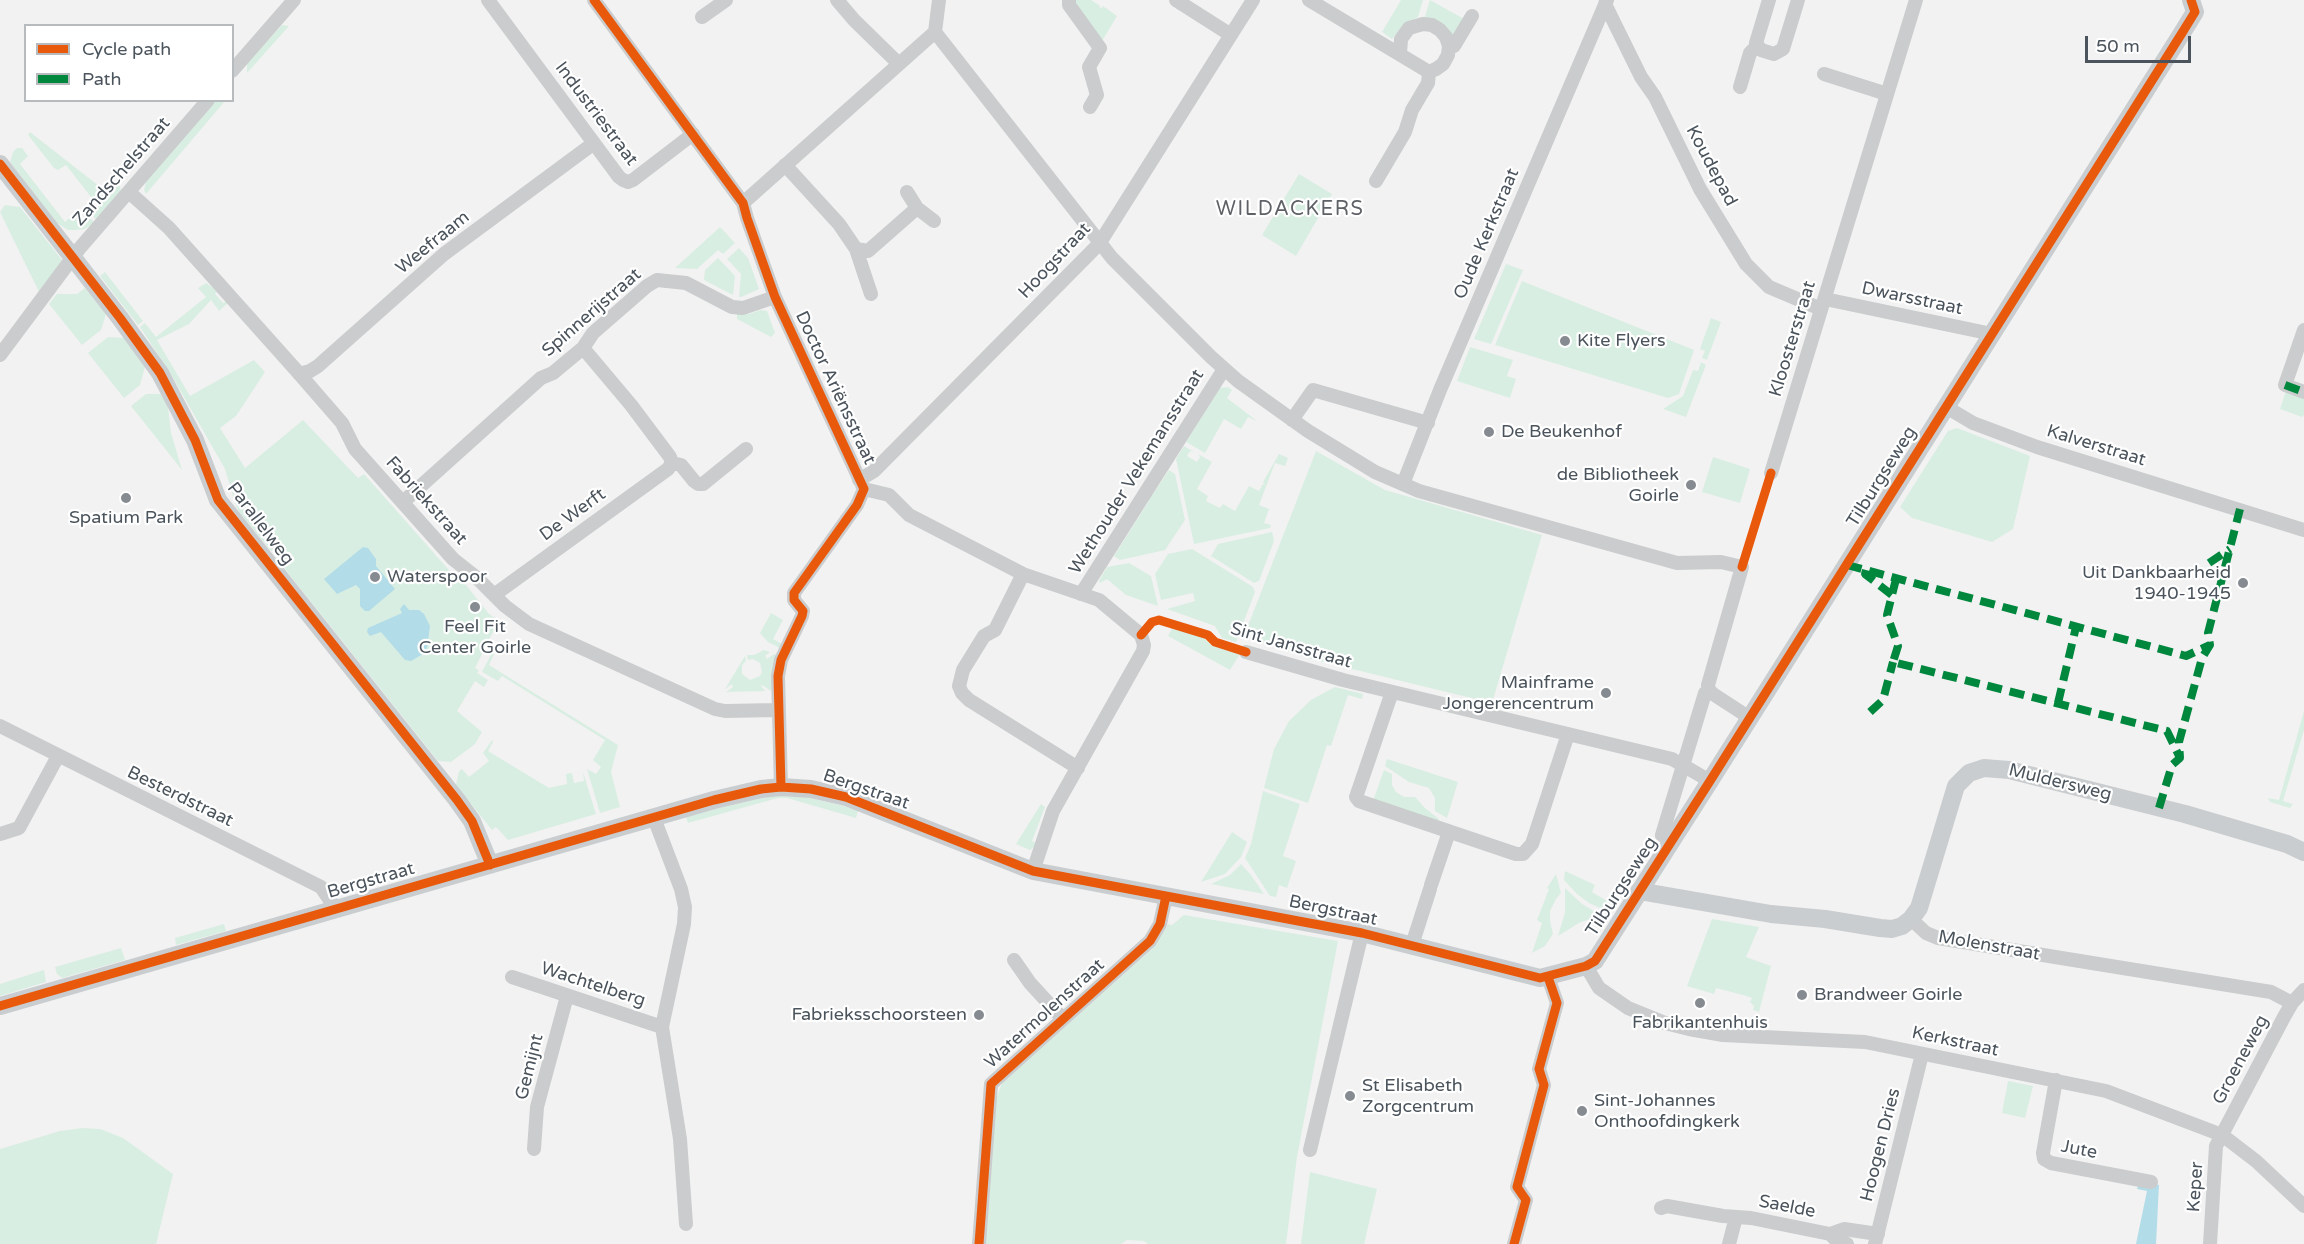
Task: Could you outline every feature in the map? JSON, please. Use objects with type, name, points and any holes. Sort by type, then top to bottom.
[{"type":"street","points":[[234,69],[294,0]]},
{"type":"street","name":"Industriestraat","points":[[488,0],[619,177],[628,182],[693,134]]},
{"type":"street","name":"Doctor Ariënsstraat","points":[[594,0],[743,203],[775,297],[861,485],[862,498],[794,593],[802,616],[781,660],[778,676],[777,710],[781,787]]},
{"type":"street","points":[[702,17],[726,0]]},
{"type":"street","points":[[837,0],[899,64]]},
{"type":"street","points":[[743,203],[935,32],[939,0]]},
{"type":"street","points":[[1069,0],[1069,5],[1101,48],[1089,67],[1097,95],[1090,107]]},
{"type":"street","points":[[1176,0],[1231,35]]},
{"type":"street","name":"Hoogstraat","points":[[861,485],[1099,244],[1253,0]]},
{"type":"street","points":[[1309,0],[1429,72]]},
{"type":"street","points":[[1769,0],[1756,43],[1761,50],[1774,54],[1783,49],[1798,0]]},
{"type":"street","points":[[2177,0],[2183,0]]},
{"type":"street","name":"Tilburgseweg","points":[[1586,966],[1595,961],[1672,841],[2195,12],[2191,0]]},
{"type":"street","name":"Kloosterstraat","points":[[1771,473],[1916,1]]},
{"type":"street","name":"Koudepad","points":[[1606,2],[1641,77],[1655,97],[1700,189],[1746,264],[1769,287],[1823,304]]},
{"type":"street","name":"Oude Kerkstraat","points":[[1403,484],[1440,390],[1606,2]]},
{"type":"street","points":[[1449,46],[1454,46],[1472,16]]},
{"type":"street","points":[[1400,54],[1401,39],[1409,28],[1423,24],[1432,25],[1446,37],[1449,46],[1448,55],[1443,63],[1429,72]]},
{"type":"street","points":[[935,32],[1099,244],[1224,369],[1292,420],[1349,456],[1419,491],[1670,562],[1721,562],[1743,567],[1708,685],[1709,690],[1750,718]]},
{"type":"street","points":[[1740,87],[1750,53],[1757,46]]},
{"type":"street","points":[[1376,181],[1405,132],[1412,110],[1428,83],[1429,72]]},
{"type":"street","points":[[1824,74],[1887,94]]},
{"type":"street","name":"Zandschelstraat","points":[[0,355],[79,249],[130,193],[206,102]]},
{"type":"street","name":"Weefraam","points":[[299,374],[310,372],[318,366],[444,254],[594,143]]},
{"type":"street","name":"Parallelweg","points":[[0,164],[128,327],[159,372],[186,421],[219,500],[457,800],[472,821],[490,865]]},
{"type":"street","points":[[785,165],[839,224],[856,249],[871,294]]},
{"type":"street","points":[[908,192],[917,208],[933,221]]},
{"type":"street","name":"Fabriekstraat","points":[[130,193],[169,228],[299,374],[342,423],[355,448],[453,559],[529,624],[715,709],[777,710]]},
{"type":"street","points":[[856,249],[868,251],[917,208]]},
{"type":"street","name":"Spinnerijstraat","points":[[403,502],[541,378],[553,373],[583,348],[593,333],[647,285],[657,280],[686,284],[732,307],[743,308],[775,297]]},
{"type":"street","name":"Dwarsstraat","points":[[1823,304],[1992,334]]},
{"type":"street","points":[[2304,330],[2285,385],[2304,392]]},
{"type":"street","points":[[583,348],[631,405],[670,457],[672,463],[681,465],[698,484],[703,484],[746,449]]},
{"type":"street","name":"Wethouder Vekemansstraat","points":[[1081,594],[1224,369]]},
{"type":"street","points":[[1292,420],[1313,390],[1428,423]]},
{"type":"street","name":"Kalverstraat","points":[[1946,407],[1973,423],[2037,447],[2304,530]]},
{"type":"street","name":"De Werft","points":[[494,595],[668,469],[672,463]]},
{"type":"street","points":[[861,485],[889,495],[909,515],[1023,574],[1099,600],[1141,635],[1143,651],[1053,811],[1033,871]]},
{"type":"street","points":[[1023,574],[995,630],[984,636],[963,670],[959,686],[969,700],[1080,765]]},
{"type":"street","name":"Sint Jansstraat","points":[[1246,652],[1392,692],[1672,759],[1710,781]]},
{"type":"street","points":[[1683,764],[1705,693],[1709,690]]},
{"type":"street","points":[[1392,692],[1356,796],[1359,801],[1515,854],[1523,854],[1532,844],[1569,734]]},
{"type":"street","name":"Besterdstraat","points":[[0,726],[321,887],[336,909]]},
{"type":"street","points":[[0,834],[19,828],[58,756]]},
{"type":"street","name":"Tilburgseweg","points":[[1672,841],[1662,835],[1683,764]]},
{"type":"street","name":"Muldersweg","points":[[1911,920],[1919,908],[1956,786],[1969,773],[1984,768],[2009,770],[2185,814],[2287,844],[2304,852]]},
{"type":"street","name":"Bergstraat","points":[[0,1006],[654,818],[761,789],[781,787],[811,789],[846,797],[1033,871],[1362,933],[1540,978],[1586,966]]},
{"type":"street","points":[[654,818],[681,889],[685,907],[684,924],[662,1027],[680,1139],[686,1224]]},
{"type":"street","points":[[1412,945],[1449,832]]},
{"type":"street","points":[[1639,891],[1771,914],[1825,919],[1880,928],[1892,928],[1911,920]]},
{"type":"street","name":"Watermolenstraat","points":[[979,1244],[991,1084],[1150,941],[1160,924],[1166,896]]},
{"type":"street","name":"Molenstraat","points":[[1911,920],[1932,937],[2271,992],[2292,1003]]},
{"type":"street","points":[[1310,1150],[1362,933]]},
{"type":"street","points":[[1014,960],[1063,1019]]},
{"type":"street","name":"Kerkstraat","points":[[1586,966],[1599,988],[1628,1008],[1665,1023],[1689,1029],[1723,1035],[1846,1040],[2106,1091],[2222,1135],[2256,1161],[2304,1206]]},
{"type":"street","name":"Wachtelberg","points":[[512,977],[662,1027]]},
{"type":"street","points":[[1514,1244],[1526,1200],[1517,1188],[1544,1085],[1539,1069],[1557,1003],[1548,977]]},
{"type":"street","points":[[2292,1003],[2304,990]]},
{"type":"street","name":"Gemijnt","points":[[534,1149],[537,1107],[567,996]]},
{"type":"street","name":"Groeneweg","points":[[2222,1135],[2292,1003]]},
{"type":"street","name":"Hoogen Dries","points":[[1877,1239],[1922,1054]]},
{"type":"street","name":"Jute","points":[[2056,1080],[2044,1159],[2051,1163],[2151,1182]]},
{"type":"street","name":"Keper","points":[[2210,1244],[2216,1146],[2222,1135]]},
{"type":"street","name":"Saelde","points":[[1661,1208],[1667,1206],[1830,1234],[1844,1229],[1877,1239]]},
{"type":"street","name":"Saelde","points":[[1730,1244],[1736,1217]]},
{"type":"street","name":"Saelde","points":[[1830,1234],[1837,1241],[1847,1244]]},
{"type":"green space","points":[[1074,0],[1091,0],[1101,9],[1103,6],[1117,16],[1102,41],[1076,7]]},
{"type":"green space","points":[[1401,0],[1423,0],[1418,17],[1404,24],[1392,39],[1382,32]]},
{"type":"green space","points":[[1430,0],[1464,19],[1453,37],[1424,20]]},
{"type":"green space","points":[[282,25],[289,26],[247,73],[247,63]]},
{"type":"green space","points":[[214,102],[224,102],[146,194],[144,190],[146,182]]},
{"type":"green space","points":[[30,132],[108,193],[117,183],[120,186],[121,191],[97,220],[90,214],[98,206],[66,165],[58,170],[54,168],[28,135]]},
{"type":"green space","points":[[17,148],[22,148],[28,156],[20,164],[65,222],[74,214],[80,222],[88,216],[95,223],[84,229],[68,230],[57,223],[10,162]]},
{"type":"green space","points":[[1299,174],[1332,194],[1296,256],[1262,235]]},
{"type":"green space","points":[[5,205],[20,207],[62,260],[54,276],[39,292],[0,212]]},
{"type":"green space","points":[[720,227],[735,243],[723,254],[718,250],[697,269],[675,268]]},
{"type":"green space","points":[[739,248],[748,258],[759,289],[741,297],[739,297],[741,274],[727,259]]},
{"type":"green space","points":[[718,258],[735,276],[733,295],[704,280],[705,270]]},
{"type":"green space","points":[[1506,264],[1523,270],[1491,344],[1474,339]]},
{"type":"green space","points":[[105,272],[143,321],[138,325],[100,276]]},
{"type":"green space","points":[[1522,281],[1694,350],[1679,394],[1668,398],[1495,345]]},
{"type":"green space","name":"Waterspoor","points":[[206,283],[218,291],[215,294],[223,303],[227,301],[228,303],[219,311],[211,300],[189,324],[157,340],[190,396],[254,360],[265,372],[236,416],[220,428],[245,468],[303,420],[358,478],[364,474],[456,578],[459,576],[489,614],[499,620],[475,668],[479,670],[477,673],[488,680],[484,687],[475,681],[457,711],[482,732],[475,744],[451,762],[438,761],[276,558],[273,550],[271,551],[239,512],[225,469],[172,376],[140,327],[145,323],[156,337],[206,297],[198,288]]},
{"type":"green space","points":[[85,288],[106,314],[101,330],[82,345],[49,304],[57,294],[77,294]]},
{"type":"green space","points":[[760,310],[767,311],[775,333],[771,337],[737,319],[737,314],[749,314]]},
{"type":"green space","points":[[1711,318],[1721,322],[1707,360],[1702,358],[1705,351],[1700,349]]},
{"type":"green space","points":[[108,337],[125,338],[145,367],[140,385],[124,398],[88,353]]},
{"type":"green space","points":[[1470,347],[1513,360],[1507,376],[1516,379],[1510,398],[1457,381]]},
{"type":"green space","points":[[1701,362],[1706,365],[1686,417],[1663,409],[1683,396],[1693,370],[1698,371]]},
{"type":"green space","points":[[1228,387],[1232,390],[1227,398],[1257,421],[1248,417],[1241,429],[1224,419],[1205,453],[1186,442],[1220,388]]},
{"type":"green space","points":[[2286,391],[2304,397],[2302,417],[2280,409]]},
{"type":"green space","points":[[146,394],[161,394],[168,407],[171,433],[182,470],[131,406]]},
{"type":"green space","points":[[1957,428],[2030,456],[2013,529],[1992,542],[1912,518],[1900,507],[1948,431]]},
{"type":"green space","points":[[1184,446],[1194,452],[1190,451],[1187,456],[1197,462],[1200,457],[1198,454],[1212,462],[1197,489],[1208,496],[1206,501],[1220,508],[1223,504],[1235,511],[1249,486],[1259,491],[1263,484],[1265,485],[1263,482],[1279,454],[1288,458],[1285,466],[1275,463],[1259,505],[1269,509],[1264,523],[1271,525],[1270,528],[1194,544],[1176,459]]},
{"type":"green space","points":[[1316,451],[1385,490],[1542,535],[1492,703],[1311,659],[1244,636]]},
{"type":"green space","points":[[1713,457],[1750,469],[1740,503],[1702,492]]},
{"type":"green space","points":[[1169,470],[1175,474],[1185,520],[1165,550],[1120,560],[1114,556],[1149,501],[1148,496],[1153,494]]},
{"type":"green space","points":[[1272,532],[1274,541],[1259,581],[1254,583],[1211,556],[1218,544]]},
{"type":"green space","points":[[1192,549],[1253,587],[1255,592],[1236,642],[1222,638],[1215,626],[1167,609],[1195,601],[1193,593],[1161,600],[1155,574],[1168,554]]},
{"type":"green space","points":[[1129,563],[1151,576],[1158,606],[1126,595],[1107,579],[1100,583],[1107,567]]},
{"type":"green space","points":[[771,613],[783,620],[773,639],[782,644],[780,648],[768,642],[760,633]]},
{"type":"green space","points":[[1173,627],[1202,636],[1210,644],[1240,654],[1230,670],[1168,636]]},
{"type":"green space","points":[[498,645],[489,665],[618,745],[611,772],[620,807],[600,813],[587,769],[596,774],[601,767],[593,760],[605,740],[502,676],[498,681],[482,672]]},
{"type":"green space","points":[[764,650],[770,652],[765,656],[767,659],[776,655],[771,691],[762,685],[765,691],[726,692],[733,687],[732,684],[725,689],[745,656],[746,661],[742,665],[742,674],[750,680],[760,676],[762,672],[760,663],[753,659],[748,660],[747,655],[754,655]]},
{"type":"green space","points":[[1335,687],[1363,694],[1362,699],[1348,695],[1331,746],[1327,745],[1308,803],[1264,788],[1274,749],[1289,721],[1311,700]]},
{"type":"green space","points":[[2304,711],[2304,730],[2283,801],[2293,804],[2290,808],[2270,802],[2268,798],[2279,800]]},
{"type":"green space","points":[[492,740],[488,751],[549,788],[567,784],[566,774],[572,773],[574,783],[584,781],[583,772],[596,814],[508,840],[496,827],[492,830],[456,785],[459,771],[462,769],[469,777],[489,761],[483,753]]},
{"type":"green space","points":[[1387,759],[1458,782],[1447,818],[1435,811],[1435,798],[1429,788],[1409,782],[1385,766]]},
{"type":"green space","points":[[1384,770],[1392,774],[1392,785],[1396,792],[1404,797],[1415,797],[1439,819],[1438,823],[1373,801]]},
{"type":"green space","points":[[1263,791],[1300,804],[1283,856],[1296,861],[1287,888],[1279,885],[1276,897],[1270,896],[1245,858],[1251,844]]},
{"type":"green space","points":[[777,796],[806,797],[858,811],[856,818],[787,798],[778,798],[688,823],[686,817],[750,799]]},
{"type":"green space","points":[[1041,804],[1045,807],[1032,841],[1036,843],[1035,846],[1030,850],[1016,844]]},
{"type":"green space","points":[[1232,832],[1247,842],[1241,857],[1225,874],[1201,882]]},
{"type":"green space","points":[[1241,864],[1264,894],[1211,884],[1230,875]]},
{"type":"green space","points":[[1565,871],[1595,885],[1592,892],[1615,906],[1611,913],[1589,903],[1577,894],[1564,880]]},
{"type":"green space","points":[[1556,874],[1561,893],[1550,911],[1553,934],[1545,946],[1532,953],[1542,923],[1537,920],[1549,889],[1547,888]]},
{"type":"green space","points":[[1565,888],[1582,904],[1601,915],[1579,923],[1558,936],[1565,912]]},
{"type":"green space","points":[[1184,915],[1338,941],[1297,1157],[1286,1244],[1148,1244],[1144,1241],[1127,1240],[1121,1244],[985,1244],[996,1099],[1002,1083],[1151,950],[1168,924],[1172,925]]},
{"type":"green space","points":[[1712,919],[1759,927],[1746,957],[1771,966],[1759,1012],[1753,1010],[1754,1006],[1750,1002],[1752,998],[1716,988],[1714,994],[1687,986]]},
{"type":"green space","points":[[224,924],[226,931],[176,945],[175,938]]},
{"type":"green space","points":[[121,948],[125,960],[62,978],[57,974],[55,967]]},
{"type":"green space","points":[[44,970],[46,982],[0,996],[0,984]]},
{"type":"green space","points":[[2008,1081],[2033,1086],[2025,1118],[2002,1113]]},
{"type":"green space","points":[[82,1128],[100,1129],[123,1138],[173,1174],[156,1244],[0,1244],[0,1149],[60,1131]]},
{"type":"green space","points":[[1310,1172],[1377,1189],[1364,1244],[1301,1244]]},
{"type":"water","points":[[363,547],[368,548],[376,559],[376,566],[395,589],[369,611],[365,611],[360,606],[360,589],[356,585],[337,594],[324,579]]},
{"type":"water","points":[[404,604],[409,610],[419,610],[424,614],[430,626],[427,648],[423,654],[411,661],[405,660],[381,632],[370,636],[367,632],[368,628],[402,613],[400,609]]},
{"type":"water","points":[[2153,1183],[2159,1185],[2156,1244],[2136,1244],[2147,1191],[2137,1189],[2138,1186]]},
{"type":"marked path","points":[[2285,385],[2304,392]]},
{"type":"marked path","points":[[1896,579],[1887,615],[1898,646],[1893,662],[2167,731],[2180,758],[2179,742],[2202,658],[2210,645],[2208,633],[2240,509]]},
{"type":"marked path","points":[[2209,563],[2230,549]]},
{"type":"marked path","points":[[1847,565],[2186,656],[2210,645]]},
{"type":"marked path","points":[[1866,570],[1865,574],[1892,595]]},
{"type":"marked path","points":[[2058,703],[2076,627]]},
{"type":"marked path","points":[[1870,712],[1883,700],[1893,662]]},
{"type":"marked path","points":[[2159,808],[2172,765],[2180,758]]},
{"type":"cycle path","points":[[594,0],[743,203],[775,297],[864,489],[857,505],[794,593],[794,600],[803,611],[781,660],[778,676],[781,787]]},
{"type":"cycle path","points":[[0,1006],[714,800],[761,789],[781,787],[811,789],[846,797],[1033,871],[1362,933],[1540,978],[1586,966],[1595,961],[1710,781],[2182,33],[2195,12],[2191,0]]},
{"type":"cycle path","points":[[0,164],[160,373],[195,440],[218,500],[457,800],[472,821],[490,865]]},
{"type":"cycle path","points":[[1742,567],[1771,473]]},
{"type":"cycle path","points":[[1141,635],[1152,622],[1159,620],[1208,635],[1215,642],[1246,652]]},
{"type":"cycle path","points":[[979,1244],[991,1084],[1150,941],[1160,924],[1166,896]]},
{"type":"cycle path","points":[[1514,1244],[1526,1200],[1517,1187],[1544,1085],[1539,1069],[1557,1003],[1548,977]]},
{"type":"place","name":"Kite Flyers","points":[[1565,341]]},
{"type":"place","name":"De Beukenhof","points":[[1489,432]]},
{"type":"place","name":"de Bibliotheek Goirle","points":[[1691,485]]},
{"type":"place","name":"Spatium Park","points":[[126,498]]},
{"type":"place","name":"Waterspoor","points":[[375,577]]},
{"type":"place","name":"Uit Dankbaarheid 1940-1945","points":[[2243,583]]},
{"type":"place","name":"Feel Fit Center Goirle","points":[[475,607]]},
{"type":"place","name":"Mainframe Jongerencentrum","points":[[1606,693]]},
{"type":"place","name":"Brandweer Goirle","points":[[1802,995]]},
{"type":"place","name":"Fabrikantenhuis","points":[[1700,1003]]},
{"type":"place","name":"Fabrieksschoorsteen","points":[[979,1015]]},
{"type":"place","name":"St Elisabeth Zorgcentrum","points":[[1350,1096]]},
{"type":"place","name":"Sint-Johannes Onthoofdingkerk","points":[[1582,1111]]},
{"type":"district","name":"WILDACKERS","points":[[1290,210]]}]
